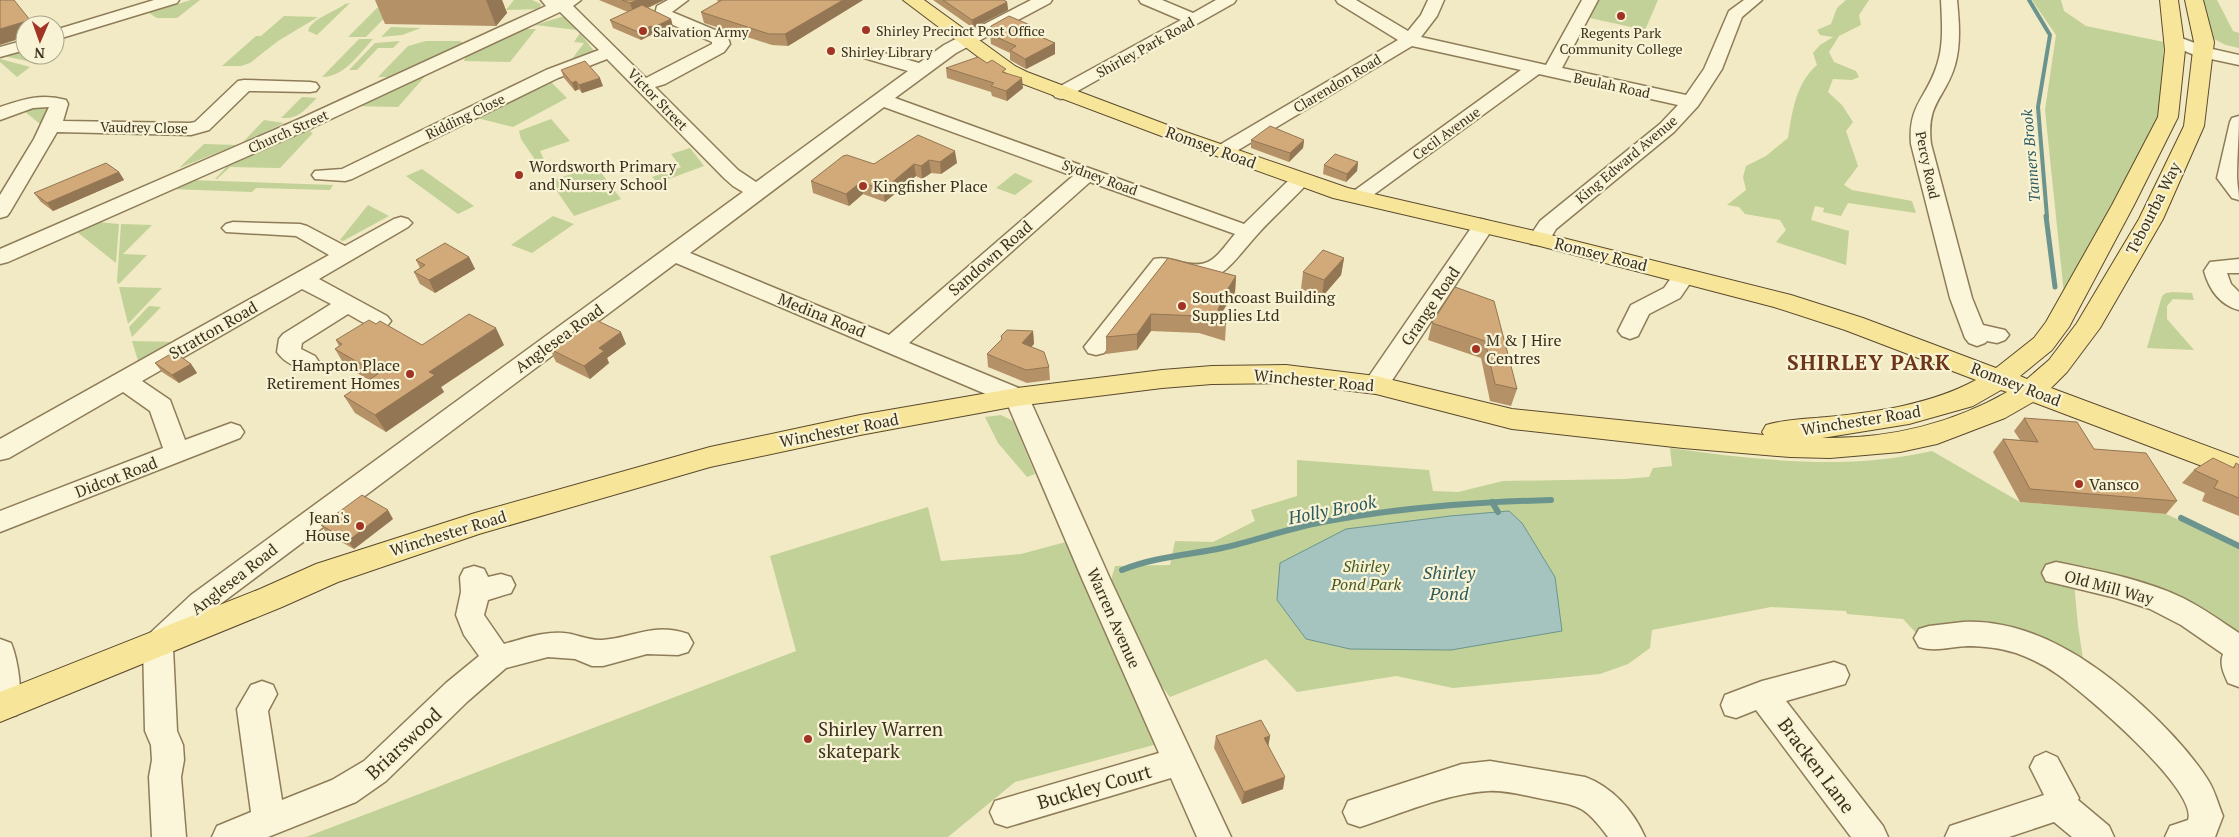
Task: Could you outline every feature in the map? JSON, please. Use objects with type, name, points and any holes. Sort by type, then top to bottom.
[{"type":"main road","name":"Romsey Road","points":[[912,0],[1008,70],[1061,93],[1300,180],[1358,197],[1539,238],[1782,301],[1854,324],[2001,378],[2239,469]]},
{"type":"main road","name":"Tebourba Way","points":[[2001,378],[2043,344],[2056,327],[2123,205],[2168,117],[2176,41],[2169,0]]},
{"type":"main road","name":"Tebourba Way","points":[[2032,390],[2058,366],[2075,345],[2151,219],[2194,126],[2203,47],[2194,0]]},
{"type":"main road","name":"Winchester Road","points":[[3,706],[158,644],[327,573],[475,524],[710,457],[860,425],[1017,397],[1162,379],[1212,375],[1286,374],[1379,381],[1512,419],[1800,448],[1864,446],[1900,442],[1937,434],[1967,424],[2032,390]]},
{"type":"main road","name":"Winchester Road","points":[[1715,440],[1830,427],[1909,414],[1963,399],[2001,378]]},
{"type":"street","points":[[65,32],[171,0]]},
{"type":"street","points":[[644,84],[670,74],[721,44],[721,39],[663,14],[663,10],[666,7],[680,0]]},
{"type":"street","name":"Anglesea Road","points":[[158,644],[214,591],[923,70],[966,40],[1044,0]]},
{"type":"street","points":[[1147,0],[1194,20]]},
{"type":"street","name":"Shirley Park Road","points":[[1061,93],[1228,0]]},
{"type":"street","name":"Beulah Road","points":[[1344,0],[1410,40],[1691,102]]},
{"type":"street","name":"Clarendon Road","points":[[1223,151],[1343,78],[1410,40],[1429,16],[1436,0]]},
{"type":"street","points":[[1543,70],[1590,0]]},
{"type":"street","name":"King Edward Avenue","points":[[1539,238],[1547,225],[1667,128],[1691,102],[1713,69],[1735,15],[1754,0]]},
{"type":"street","name":"Percy Road","points":[[1949,0],[1950,33],[1947,60],[1939,81],[1921,113],[1919,128],[1921,144],[1961,298],[1983,335]]},
{"type":"street","name":"Victor Street","points":[[554,5],[570,10],[609,52],[644,84],[740,182],[758,191]]},
{"type":"street","name":"Church Street","points":[[0,257],[130,199],[146,195],[293,129],[528,22],[554,5]]},
{"type":"street","points":[[2176,41],[2203,47],[2239,60]]},
{"type":"street","points":[[0,52],[15,47]]},
{"type":"street","points":[[2203,47],[2239,50]]},
{"type":"street","name":"Ridding Close","points":[[322,175],[345,175],[552,74],[609,52]]},
{"type":"street","points":[[870,54],[923,70]]},
{"type":"street","points":[[876,75],[895,61]]},
{"type":"street","name":"Cecil Avenue","points":[[1358,197],[1543,70]]},
{"type":"street","name":"Vaudrey Close","points":[[51,126],[192,129],[202,126],[244,85],[310,87]]},
{"type":"street","name":"Sydney Road","points":[[882,100],[1088,172],[1248,232]]},
{"type":"street","points":[[0,114],[30,103],[52,101],[59,104],[60,109],[0,212]]},
{"type":"street","points":[[2239,122],[2227,178],[2239,194]]},
{"type":"street","name":"Sandown Road","points":[[893,344],[1088,172]]},
{"type":"street","points":[[1096,348],[1162,264],[1184,272],[1202,274],[1218,269],[1248,232],[1300,180]]},
{"type":"street","name":"Stratton Road","points":[[0,451],[401,223]]},
{"type":"street","name":"Grange Road","points":[[1379,381],[1480,231],[1481,224]]},
{"type":"street","points":[[233,228],[300,230],[344,254]]},
{"type":"street","name":"Medina Road","points":[[674,254],[1017,397]]},
{"type":"street","points":[[2239,266],[2218,267],[2215,271],[2216,281],[2221,288],[2239,303]]},
{"type":"street","points":[[1630,331],[1639,310],[1672,292],[1684,276]]},
{"type":"street","points":[[302,279],[379,321]]},
{"type":"street","points":[[307,362],[290,352],[291,339],[348,304]]},
{"type":"street","points":[[960,407],[968,395],[970,376]]},
{"type":"street","points":[[125,381],[161,406],[176,453]]},
{"type":"street","name":"Warren Avenue","points":[[1017,397],[1101,590],[1214,837]]},
{"type":"street","name":"Didcot Road","points":[[0,522],[231,432]]},
{"type":"street","name":"Old Mill Way","points":[[2056,573],[2127,589],[2154,598],[2182,611],[2239,649],[2236,659],[2239,674]]},
{"type":"street","points":[[484,584],[470,614],[474,626],[497,658]]},
{"type":"street","points":[[1929,638],[1975,634],[2008,638],[2052,655],[2110,696],[2154,734],[2183,766],[2199,789],[2209,812],[2207,825],[2199,834],[2182,837]]},
{"type":"street","name":"Briarswood","points":[[229,837],[344,791],[361,781],[391,756],[457,692],[497,658],[548,645],[578,647],[592,653],[603,653],[647,642],[678,643]]},
{"type":"street","points":[[158,644],[161,732],[167,745],[168,760],[165,777],[169,837]]},
{"type":"street","points":[[0,652],[3,706]]},
{"type":"street","name":"Bracken Lane","points":[[1834,675],[1749,699],[1871,837]]},
{"type":"street","points":[[262,694],[252,709],[268,820]]},
{"type":"street","name":"Buckley Court","points":[[1007,812],[1180,761]]},
{"type":"street","points":[[1962,837],[2059,805],[2063,798],[2046,768]]},
{"type":"street","points":[[1360,812],[1462,779],[1490,776],[1505,777],[1585,792],[1604,805],[1628,837]]},
{"type":"street","points":[[2059,805],[2097,837]]},
{"type":"green space","points":[[191,0],[200,0],[177,18],[157,18],[149,13]]},
{"type":"green space","points":[[514,0],[532,0],[541,4],[540,9],[506,10]]},
{"type":"green space","name":"Regents Park Community College","points":[[1599,0],[1658,0],[1645,30],[1590,18]]},
{"type":"green space","points":[[1846,0],[1869,0],[1859,15],[1861,25],[1839,36],[1829,52],[1834,62],[1856,71],[1859,77],[1852,80],[1833,79],[1828,92],[1842,105],[1853,122],[1846,131],[1858,166],[1844,185],[1852,190],[1912,201],[1916,213],[1848,203],[1841,216],[1823,212],[1824,208],[1815,206],[1811,220],[1849,231],[1846,265],[1776,242],[1786,230],[1780,220],[1745,214],[1739,207],[1727,205],[1746,190],[1743,177],[1746,166],[1766,156],[1788,138],[1796,98],[1804,80],[1817,65],[1813,53],[1820,45],[1833,37],[1820,35],[1817,30],[1831,24],[1837,8]]},
{"type":"green space","points":[[2032,0],[2061,0],[2064,11],[2086,26],[2164,42],[2160,115],[2064,294],[2045,110],[2056,35]]},
{"type":"green space","points":[[2202,0],[2217,0],[2233,31],[2239,33],[2239,48],[2226,45],[2212,38]]},
{"type":"green space","points":[[350,3],[317,35],[308,31],[314,22]]},
{"type":"green space","points":[[395,7],[366,37],[348,37],[377,8]]},
{"type":"green space","points":[[284,16],[318,17],[278,41],[250,63],[241,66],[222,66],[256,36],[261,36]]},
{"type":"green space","points":[[564,17],[577,30],[535,25]]},
{"type":"green space","points":[[391,27],[421,28],[402,35],[381,37]]},
{"type":"green space","points":[[524,29],[536,29],[510,62],[464,61],[466,55]]},
{"type":"green space","points":[[580,33],[594,51],[578,59],[572,59],[584,43],[574,42]]},
{"type":"green space","points":[[359,39],[373,39],[357,58],[344,69],[330,76],[322,77]]},
{"type":"green space","points":[[400,41],[393,48],[378,48],[357,70],[349,70],[375,43]]},
{"type":"green space","points":[[426,41],[460,41],[463,43],[387,77],[378,77],[408,46]]},
{"type":"green space","points":[[15,52],[15,58],[3,56]]},
{"type":"green space","points":[[0,59],[15,63],[15,65],[30,67],[17,77],[0,62]]},
{"type":"green space","points":[[427,74],[398,107],[353,106]]},
{"type":"green space","points":[[550,81],[567,98],[513,127],[477,118]]},
{"type":"green space","points":[[302,97],[317,98],[297,115],[281,118]]},
{"type":"green space","points":[[46,107],[50,109],[43,123],[40,124],[23,110]]},
{"type":"green space","points":[[551,119],[570,141],[540,151],[545,162],[538,164],[521,139],[519,131]]},
{"type":"green space","points":[[264,120],[284,123],[243,142]]},
{"type":"green space","points":[[318,124],[310,132],[313,133],[280,168],[230,167],[215,179],[234,159]]},
{"type":"green space","points":[[204,144],[237,145],[179,168]]},
{"type":"green space","points":[[690,148],[704,166],[658,183],[652,177],[681,167],[671,154]]},
{"type":"green space","points":[[596,166],[621,199],[574,216],[550,181]]},
{"type":"green space","points":[[422,169],[474,206],[458,214],[406,176]]},
{"type":"green space","points":[[1015,173],[1033,181],[1015,195],[996,188]]},
{"type":"green space","points":[[190,180],[333,185],[330,190],[256,188],[252,192],[170,189]]},
{"type":"green space","points":[[368,205],[389,216],[343,241],[340,240]]},
{"type":"green space","points":[[553,216],[574,224],[532,253],[511,245]]},
{"type":"green space","points":[[97,222],[119,224],[116,263],[77,232]]},
{"type":"green space","points":[[121,224],[152,225],[123,254],[147,255],[119,284],[117,282]]},
{"type":"green space","points":[[119,287],[162,288],[128,324]]},
{"type":"green space","points":[[2173,292],[2192,293],[2194,300],[2173,299],[2167,306],[2167,319],[2194,350],[2147,348],[2162,296]]},
{"type":"green space","points":[[149,306],[161,307],[132,337],[129,327]]},
{"type":"green space","points":[[132,341],[176,342],[139,364]]},
{"type":"green space","points":[[1001,415],[1013,421],[1035,474],[1027,477],[998,443],[985,417]]},
{"type":"green space","name":"Shirley Pond Park","points":[[1670,448],[1801,462],[1867,461],[1932,451],[2020,502],[2166,514],[2239,548],[2239,636],[2074,583],[2085,672],[2055,653],[1917,634],[1903,619],[1847,614],[1846,611],[1771,607],[1652,630],[1650,648],[1628,664],[1600,674],[1453,688],[1396,676],[1297,692],[1266,659],[1170,697],[1150,671],[1110,584],[1115,566],[1170,565],[1175,541],[1213,542],[1255,521],[1251,510],[1297,496],[1297,460],[1429,470],[1433,491],[1458,492],[1503,481],[1649,477],[1653,468],[1672,466]]},
{"type":"green space","points":[[928,507],[941,561],[1021,554],[1066,542],[1165,742],[1015,782],[948,837],[306,837],[796,651],[770,556]]},
{"type":"water","name":"Shirley Pond","points":[[1509,511],[1522,523],[1555,577],[1562,631],[1451,650],[1350,649],[1306,639],[1277,600],[1280,563],[1346,529],[1450,516]]},
{"type":"building","points":[[0,0],[14,0],[26,15],[15,15],[15,24],[0,29]]},
{"type":"building","points":[[622,0],[638,0],[630,3]]},
{"type":"building","points":[[722,0],[843,0],[785,34],[769,34],[701,12]]},
{"type":"building","points":[[943,0],[1004,0],[1007,2],[972,20]]},
{"type":"building","points":[[642,5],[671,19],[638,32],[610,20]]},
{"type":"building","points":[[1009,16],[1030,25],[1023,29],[1055,43],[1025,59],[1010,50],[1016,46],[990,34],[991,26]]},
{"type":"building","points":[[978,57],[987,63],[992,60],[1006,69],[1002,72],[1022,78],[1006,91],[991,86],[994,83],[946,68]]},
{"type":"building","points":[[585,61],[600,78],[579,85],[576,81],[572,83],[561,70]]},
{"type":"building","points":[[1270,126],[1304,140],[1290,153],[1251,140]]},
{"type":"building","points":[[918,135],[955,151],[940,162],[929,160],[921,166],[914,164],[883,190],[861,182],[846,194],[811,181],[843,156],[847,155],[874,164]]},
{"type":"building","points":[[1335,154],[1358,162],[1347,174],[1324,165]]},
{"type":"building","points":[[106,163],[119,172],[47,203],[34,193]]},
{"type":"building","points":[[445,243],[469,257],[429,280],[414,272],[425,265],[416,260]]},
{"type":"building","points":[[1323,250],[1344,258],[1324,280],[1303,272]]},
{"type":"building","name":"Southcoast Building Supplies Ltd","points":[[1168,258],[1236,276],[1218,304],[1221,304],[1218,309],[1226,324],[1200,316],[1151,314],[1137,334],[1106,337]]},
{"type":"building","points":[[1455,287],[1494,301],[1517,389],[1495,384],[1485,341],[1432,323]]},
{"type":"building","points":[[469,314],[496,328],[429,372],[435,375],[375,415],[344,396],[378,374],[335,349],[342,344],[336,340],[369,320],[376,324],[380,321],[422,345]]},
{"type":"building","points":[[592,318],[621,332],[599,348],[604,351],[584,366],[550,349]]},
{"type":"building","points":[[1007,330],[1033,331],[1022,343],[1044,352],[1049,367],[1026,370],[987,354],[1002,339],[1001,336]]},
{"type":"building","points":[[174,352],[191,364],[172,375],[155,363]]},
{"type":"building","name":"Vansco","points":[[2024,418],[2077,422],[2094,449],[2146,453],[2177,501],[2030,489],[2003,439],[2038,442]]},
{"type":"building","points":[[2213,458],[2234,468],[2236,463],[2239,465],[2239,498],[2214,488],[2218,481],[2194,470]]},
{"type":"building","points":[[362,495],[388,510],[348,541],[321,525]]},
{"type":"building","points":[[1261,720],[1270,736],[1264,738],[1285,777],[1244,792],[1216,736]]},
{"type":"waterway","name":"Tanners Brook","points":[[2029,0],[2050,35],[2038,107],[2047,217]]},
{"type":"waterway","name":"Tanners Brook","points":[[2046,216],[2055,287]]},
{"type":"waterway","name":"Holly Brook","points":[[1492,502],[1551,500]]},
{"type":"waterway","name":"Holly Brook","points":[[1122,570],[1159,559],[1222,548],[1301,527],[1356,516],[1439,506],[1492,502]]},
{"type":"waterway","points":[[1492,502],[1498,512]]},
{"type":"waterway","name":"Tanners Brook","points":[[2181,518],[2239,546]]},
{"type":"place","name":"Regents Park Community College","points":[[1621,16]]},
{"type":"place","name":"Shirley Precinct Post Office","points":[[866,30]]},
{"type":"place","name":"Salvation Army","points":[[643,31]]},
{"type":"place","name":"Shirley Library","points":[[831,51]]},
{"type":"place","name":"Wordsworth Primary and Nursery School","points":[[519,175]]},
{"type":"place","name":"Kingfisher Place","points":[[863,186]]},
{"type":"place","name":"Southcoast Building Supplies Ltd","points":[[1182,306]]},
{"type":"place","name":"M & J Hire Centres","points":[[1476,349]]},
{"type":"place","name":"Hampton Place Retirement Homes","points":[[410,374]]},
{"type":"place","name":"Vansco","points":[[2079,484]]},
{"type":"place","name":"Jean's House","points":[[360,526]]},
{"type":"place","name":"Shirley Warren skatepark","points":[[808,739]]},
{"type":"district","name":"SHIRLEY PARK","points":[[1869,362]]}]
